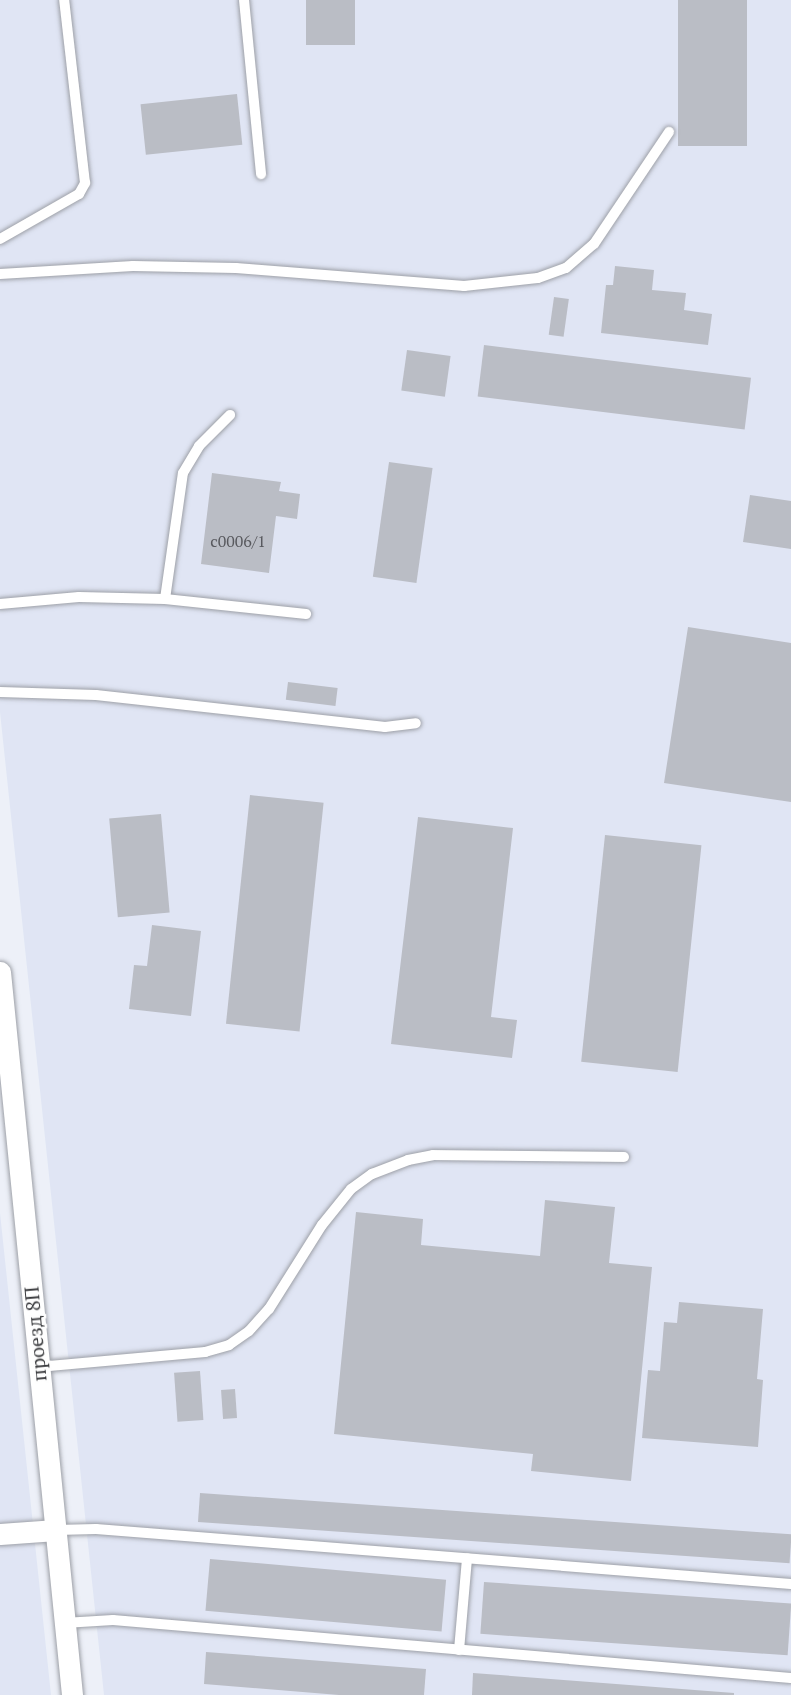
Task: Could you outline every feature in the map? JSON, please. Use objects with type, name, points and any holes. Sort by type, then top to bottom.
[{"type":"street","name":"проезд 8П","points":[[0,972],[7,1100],[56,1530],[72,1695]]},
{"type":"street","points":[[0,1534],[56,1530]]},
{"type":"lane","points":[[0,238],[79,194],[85,183],[64,0]]},
{"type":"lane","points":[[244,0],[261,174]]},
{"type":"lane","points":[[0,274],[133,266],[236,268],[464,286],[538,278],[566,268],[594,244],[669,132]]},
{"type":"lane","points":[[165,599],[183,473],[199,446],[230,416]]},
{"type":"lane","points":[[0,604],[79,597],[165,599],[306,614]]},
{"type":"lane","points":[[0,692],[96,695],[385,727],[416,723]]},
{"type":"lane","points":[[38,1368],[181,1354],[229,1345],[249,1331],[269,1309],[322,1226],[351,1189],[372,1174],[408,1160],[433,1155],[624,1157]]},
{"type":"lane","points":[[56,1530],[96,1529],[791,1584]]},
{"type":"lane","points":[[459,1650],[467,1558]]},
{"type":"lane","points":[[64,1623],[113,1620],[791,1678]]},
{"type":"shaded area","points":[[0,0],[791,0],[791,1695],[104,1695],[0,712]]},
{"type":"shaded area","points":[[0,1213],[51,1695],[0,1695]]},
{"type":"building","points":[[306,0],[355,0],[355,45],[306,45]]},
{"type":"building","points":[[678,0],[747,0],[747,146],[678,146]]},
{"type":"building","points":[[237,94],[242,145],[146,155],[141,104]]},
{"type":"building","points":[[615,266],[654,270],[652,290],[686,293],[684,310],[712,314],[708,345],[601,333],[606,285],[613,285]]},
{"type":"building","points":[[554,297],[569,299],[564,337],[549,335]]},
{"type":"building","points":[[484,345],[751,378],[745,429],[478,397]]},
{"type":"building","points":[[407,350],[451,356],[445,397],[401,391]]},
{"type":"building","points":[[389,462],[433,468],[416,583],[373,577]]},
{"type":"building","points":[[212,473],[281,482],[279,491],[300,494],[297,519],[276,516],[269,573],[201,564]]},
{"type":"building","points":[[750,495],[791,501],[791,549],[743,542]]},
{"type":"building","points":[[688,627],[791,643],[791,802],[664,783]]},
{"type":"building","points":[[288,682],[338,688],[335,706],[286,700]]},
{"type":"building","points":[[250,795],[324,803],[300,1031],[226,1024]]},
{"type":"building","points":[[161,814],[170,913],[118,917],[109,819]]},
{"type":"building","points":[[418,817],[513,828],[491,1017],[517,1020],[512,1058],[391,1044]]},
{"type":"building","points":[[605,835],[701,845],[678,1072],[581,1062]]},
{"type":"building","points":[[152,925],[201,931],[191,1016],[129,1009],[134,965],[147,966]]},
{"type":"building","points":[[545,1200],[615,1207],[609,1263],[652,1267],[631,1481],[531,1471],[533,1454],[334,1434],[356,1212],[423,1219],[421,1245],[540,1256]]},
{"type":"building","points":[[679,1302],[763,1309],[757,1379],[763,1380],[758,1447],[642,1438],[648,1370],[660,1371],[664,1322],[677,1323]]},
{"type":"building","points":[[200,1371],[203,1420],[177,1422],[174,1373]]},
{"type":"building","points":[[235,1389],[237,1418],[223,1419],[221,1390]]},
{"type":"building","points":[[200,1493],[791,1534],[790,1563],[198,1522]]},
{"type":"building","points":[[210,1559],[446,1580],[442,1631],[205,1611]]},
{"type":"building","points":[[484,1582],[791,1603],[788,1655],[480,1634]]},
{"type":"building","points":[[206,1652],[426,1669],[424,1695],[339,1695],[204,1684]]},
{"type":"building","points":[[473,1673],[734,1693],[734,1695],[472,1695]]}]
